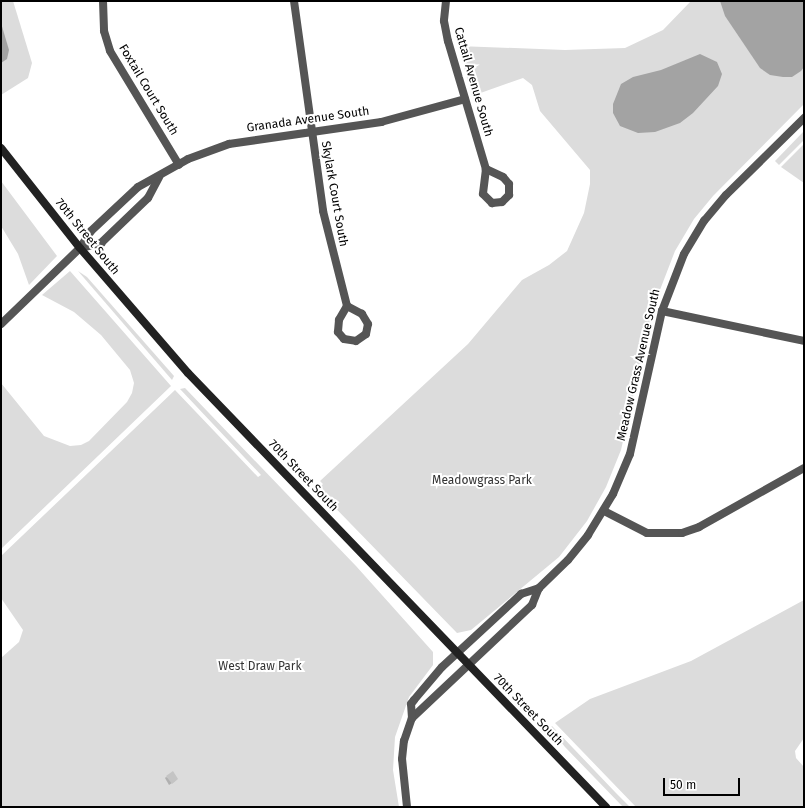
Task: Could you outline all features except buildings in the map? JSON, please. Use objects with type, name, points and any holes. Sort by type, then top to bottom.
[{"type":"main road","name":"70th Street South","points":[[1,148],[80,248],[188,373],[606,807]]},
{"type":"street","name":"Foxtail Court South","points":[[103,1],[103,27],[110,51],[179,164]]},
{"type":"street","name":"Skylark Court South","points":[[294,1],[325,226],[347,306]]},
{"type":"street","name":"Cattail Avenue South","points":[[446,1],[445,29],[486,169]]},
{"type":"street","name":"Granada Avenue South","points":[[1,324],[80,248],[91,231],[138,187],[159,177],[179,164],[229,144],[390,120],[465,99]]},
{"type":"street","name":"Meadow Grass Avenue South","points":[[412,718],[532,605],[539,588],[574,553],[604,510],[631,450],[662,311],[679,263],[704,221],[735,185],[804,118]]},
{"type":"street","name":"Granada Avenue South","points":[[80,248],[101,243],[148,198],[159,177]]},
{"type":"street","points":[[347,306],[359,311],[367,321],[367,332],[359,340],[346,340],[338,332],[340,318],[347,306]]},
{"type":"street","points":[[662,311],[804,341]]},
{"type":"street","points":[[604,510],[647,533],[682,533],[699,527],[804,468]]},
{"type":"street","name":"Meadow Grass Avenue South","points":[[407,807],[402,760],[404,741],[412,718],[411,704],[419,692],[457,653],[520,594],[539,588]]},
{"type":"green space","points":[[1,1],[13,1],[32,63],[28,78],[1,95]]},
{"type":"green space","name":"Meadowgrass Park","points":[[691,1],[804,1],[804,104],[713,196],[694,219],[675,251],[653,308],[621,450],[606,487],[587,521],[559,557],[471,630],[457,633],[314,486],[317,484],[320,487],[323,484],[320,481],[468,344],[522,280],[549,265],[567,251],[584,213],[590,184],[590,170],[540,111],[532,85],[523,78],[472,96],[458,46],[565,50],[625,48],[663,30]]},
{"type":"green space","points":[[804,131],[804,140],[779,165],[775,161]]},
{"type":"green space","points":[[803,145],[804,146],[804,183],[781,167]]},
{"type":"green space","points":[[1,181],[57,256],[29,285],[18,254],[1,226]]},
{"type":"green space","points":[[70,271],[171,386],[1,549],[1,383],[44,436],[70,446],[81,445],[89,441],[127,402],[132,393],[134,383],[130,370],[101,335],[74,312],[42,295]]},
{"type":"green space","points":[[78,271],[87,277],[174,376],[172,380]]},
{"type":"green space","name":"West Draw Park","points":[[185,388],[356,566],[433,652],[433,665],[409,697],[395,737],[393,770],[399,807],[1,807],[1,658],[19,642],[23,630],[1,598],[1,556],[175,390],[258,477],[261,475],[180,389]]},
{"type":"green space","points":[[804,600],[804,738],[795,751],[796,758],[804,767],[804,807],[636,807],[555,723],[590,699],[691,661]]},
{"type":"green space","points":[[552,726],[630,807],[623,807],[565,747],[550,728]]},
{"type":"shaded area","points":[[720,1],[804,1],[804,67],[801,71],[792,77],[783,77],[770,75],[760,68],[725,16]]},
{"type":"shaded area","points":[[1,23],[9,50],[7,59],[1,63]]},
{"type":"shaded area","points":[[700,54],[717,62],[722,74],[718,86],[693,113],[680,123],[655,132],[638,133],[620,126],[613,113],[613,104],[621,84],[633,77],[661,70]]}]
